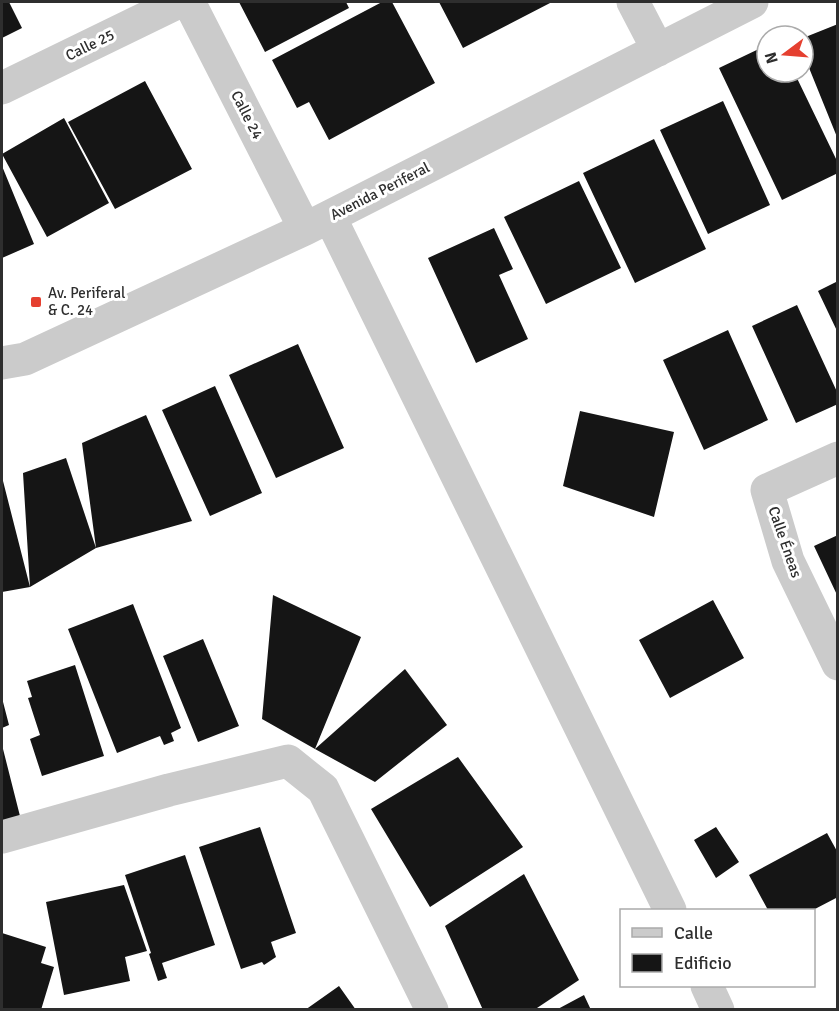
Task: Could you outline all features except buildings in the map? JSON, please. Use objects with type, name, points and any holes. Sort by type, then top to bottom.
[{"type":"street","name":"Calle 25","points":[[2,88],[179,2]]},
{"type":"street","name":"Calle 24","points":[[189,2],[317,223],[669,909]]},
{"type":"street","points":[[633,2],[658,50]]},
{"type":"street","name":"Avenida Periferal","points":[[2,363],[25,359],[317,223],[752,2]]},
{"type":"street","name":"Calle Éneas","points":[[837,458],[767,490],[788,561],[837,664]]},
{"type":"street","points":[[2,837],[169,790],[288,761],[323,789],[432,1010]]},
{"type":"street","points":[[707,987],[718,1010]]},
{"type":"place","name":"Av. Periferal & C. 24","points":[[36,302]]}]
